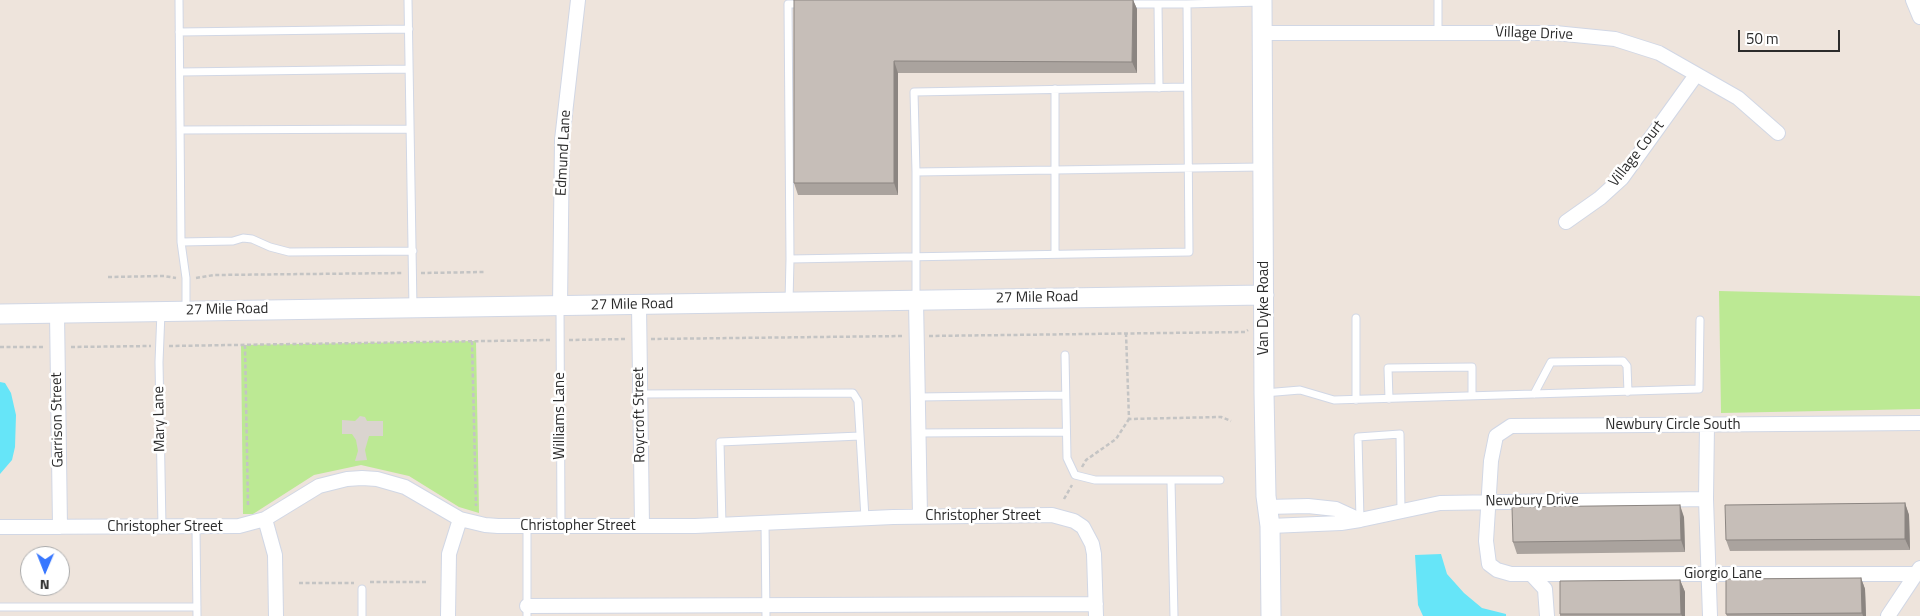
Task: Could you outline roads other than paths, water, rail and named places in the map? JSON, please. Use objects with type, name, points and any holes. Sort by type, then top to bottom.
[{"type":"street","name":"Edmund Lane","points":[[560,306],[562,140],[578,0]]},
{"type":"street","points":[[1913,0],[1920,17]]},
{"type":"street","name":"Van Dyke Road","points":[[1262,1],[1264,393],[1270,526],[1271,616]]},
{"type":"street","name":"Village Drive","points":[[1263,34],[1556,33],[1614,39],[1659,53],[1738,98],[1778,133]]},
{"type":"street","name":"Village Court","points":[[1566,222],[1600,198],[1622,178],[1696,75]]},
{"type":"street","name":"27 Mile Road","points":[[0,314],[1264,294]]},
{"type":"street","points":[[916,300],[920,516]]},
{"type":"street","name":"Roycroft Street","points":[[639,305],[642,526]]},
{"type":"street","name":"Garrison Street","points":[[57,313],[60,527]]},
{"type":"street","name":"Newbury Circle South","points":[[1530,574],[1511,574],[1497,570],[1489,564],[1486,541],[1491,461],[1496,436],[1510,426],[1920,423]]},
{"type":"street","points":[[1707,425],[1706,499],[1710,616]]},
{"type":"street","name":"Christopher Street","points":[[0,527],[239,526],[265,519],[319,486],[347,479],[362,478],[377,479],[405,487],[460,519],[485,525],[722,525],[920,516],[1052,515],[1074,521],[1082,527],[1092,544],[1096,610]]},
{"type":"street","name":"Newbury Drive","points":[[1270,526],[1341,523],[1440,503],[1706,499]]},
{"type":"street","points":[[1268,507],[1308,506],[1336,509],[1360,520]]},
{"type":"street","points":[[265,519],[275,555],[276,616]]},
{"type":"street","points":[[448,616],[449,554],[460,519]]},
{"type":"street","points":[[1888,616],[1918,571]]},
{"type":"street","name":"Giorgio Lane","points":[[1530,574],[1918,571]]},
{"type":"street","points":[[1530,574],[1545,589],[1547,616]]},
{"type":"street","points":[[527,611],[1096,610]]},
{"type":"lane","points":[[179,0],[181,242],[186,278],[186,311]]},
{"type":"lane","points":[[408,0],[413,308]]},
{"type":"lane","points":[[1438,0],[1438,33]]},
{"type":"lane","points":[[789,302],[788,4],[1187,4],[1262,1]]},
{"type":"lane","points":[[1158,4],[1159,88]]},
{"type":"lane","points":[[790,259],[1189,252],[1187,4]]},
{"type":"lane","points":[[179,32],[409,29]]},
{"type":"lane","points":[[180,72],[409,69]]},
{"type":"lane","points":[[916,300],[914,92],[1187,87]]},
{"type":"lane","points":[[1055,89],[1055,254]]},
{"type":"lane","points":[[180,130],[410,129]]},
{"type":"lane","points":[[916,172],[1262,167]]},
{"type":"lane","points":[[181,242],[233,241],[243,238],[252,239],[270,248],[289,252],[413,251]]},
{"type":"lane","name":"Williams Lane","points":[[560,306],[561,526]]},
{"type":"lane","name":"Mary Lane","points":[[161,311],[159,362],[162,527]]},
{"type":"lane","points":[[1356,318],[1356,400]]},
{"type":"lane","points":[[1264,393],[1300,390],[1334,400],[1356,400],[1699,390],[1700,320]]},
{"type":"lane","points":[[1065,355],[1067,458],[1077,476],[1095,480],[1220,480]]},
{"type":"lane","points":[[1534,394],[1551,362],[1623,361],[1627,366],[1628,392]]},
{"type":"lane","points":[[1389,399],[1388,368],[1472,366],[1472,396]]},
{"type":"lane","points":[[640,394],[853,393],[858,401],[865,518]]},
{"type":"lane","points":[[918,397],[1065,395]]},
{"type":"lane","points":[[919,433],[1065,432]]},
{"type":"lane","points":[[1360,520],[1358,437],[1400,434],[1401,511]]},
{"type":"lane","points":[[722,525],[720,442],[860,436]]},
{"type":"lane","points":[[1171,481],[1174,616]]},
{"type":"lane","points":[[765,523],[766,611]]},
{"type":"lane","points":[[526,526],[527,611]]},
{"type":"lane","points":[[196,527],[197,616]]},
{"type":"lane","points":[[362,590],[362,616]]},
{"type":"lane","points":[[0,607],[197,607]]},
{"type":"water","points":[[0,382],[5,383],[11,393],[16,415],[15,447],[12,460],[0,474]]},
{"type":"water","points":[[1441,554],[1447,574],[1464,593],[1482,608],[1506,614],[1506,616],[1423,616],[1418,605],[1415,555]]}]
